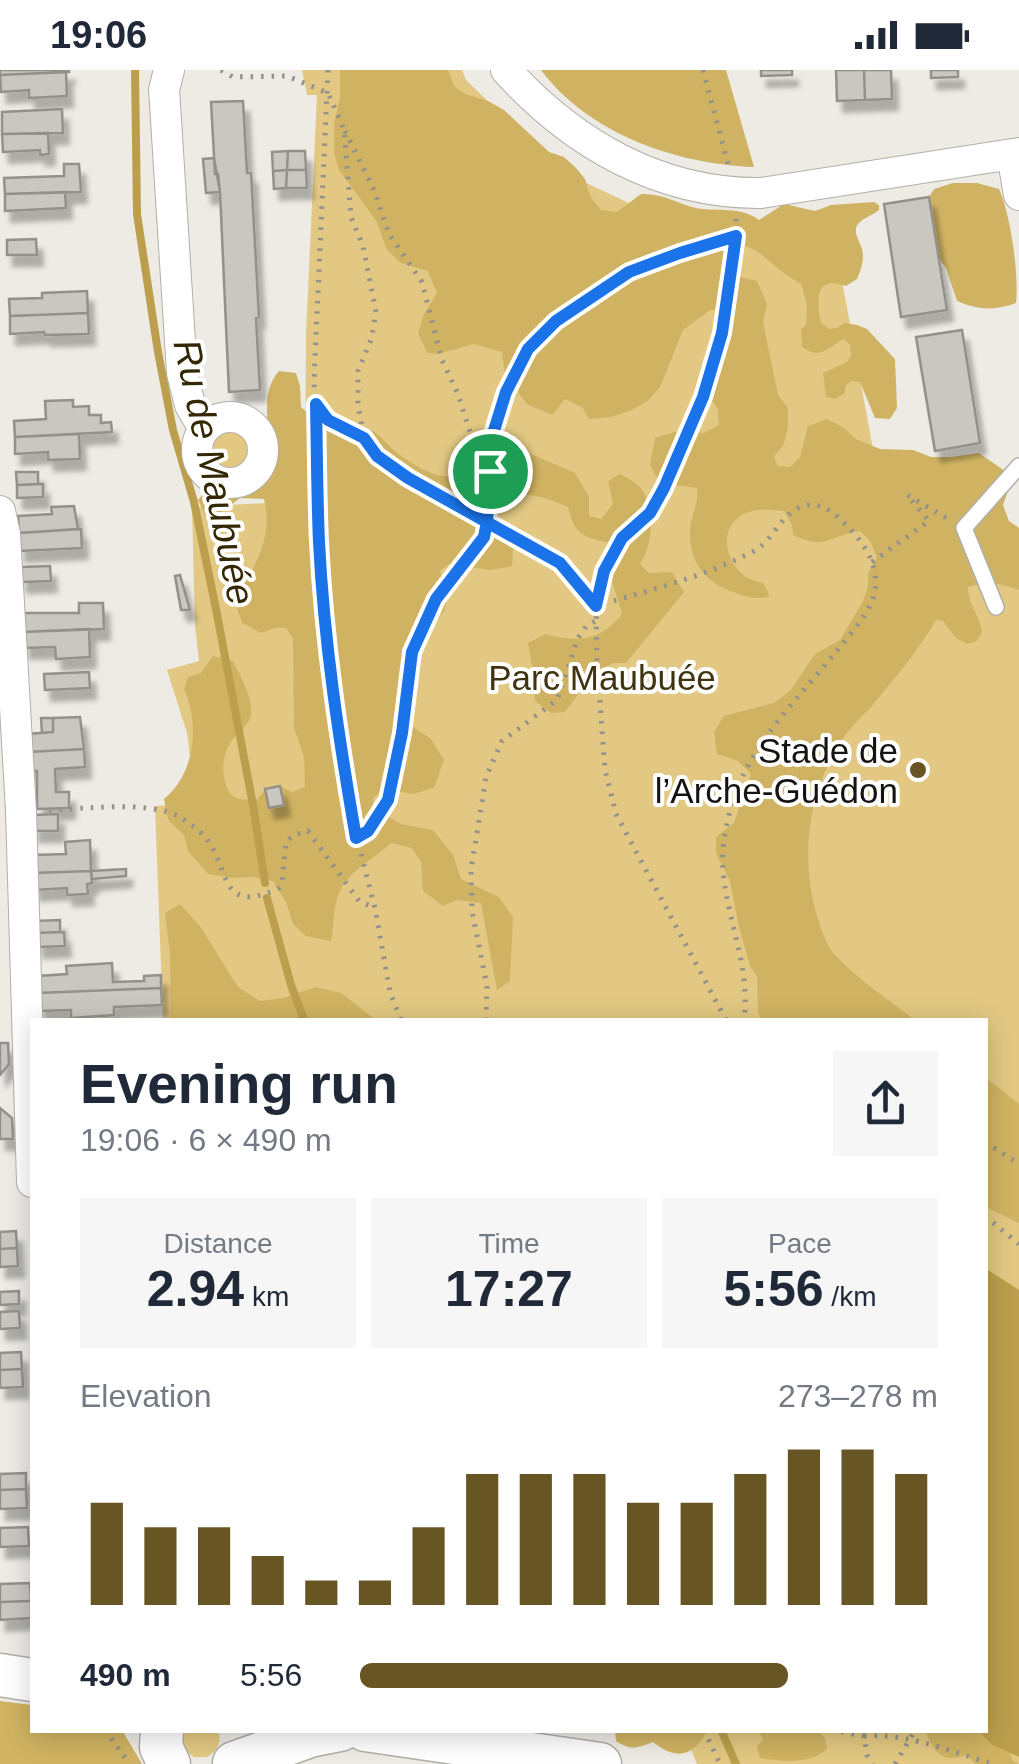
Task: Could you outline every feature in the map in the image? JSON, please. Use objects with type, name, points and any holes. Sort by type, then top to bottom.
[{"type":"main road","points":[[233,1764],[242,1742],[240,1733]]},
{"type":"main road","points":[[233,1764],[325,1733]]},
{"type":"main road","points":[[386,1733],[600,1764]]},
{"type":"street","points":[[169,70],[164,90],[182,372],[190,405],[204,429]]},
{"type":"street","points":[[506,70],[554,118],[592,144],[674,182],[736,193],[761,193],[1016,153],[1019,195]]},
{"type":"street","points":[[2,526],[20,811],[14,1090],[30,1172]]},
{"type":"lane","points":[[996,607],[964,528],[1019,466]]},
{"type":"path","points":[[221,70],[232,77],[287,76],[328,93],[374,190],[390,234],[422,282],[442,360],[472,438],[490,471]]},
{"type":"path","points":[[328,70],[314,381],[320,545],[339,736],[356,838],[399,1018]]},
{"type":"path","points":[[703,70],[736,193],[736,236],[722,333],[703,397],[664,488],[650,513],[622,538],[604,571],[596,621],[605,770],[616,814],[725,1018]]},
{"type":"path","points":[[344,129],[351,217],[364,246],[376,312],[371,340],[358,371],[358,405],[364,438],[377,456],[408,478],[560,563],[596,606]]},
{"type":"path","points":[[356,838],[368,831],[388,800],[402,733],[412,652],[436,599],[484,537],[492,437],[506,392],[528,349],[556,321],[629,272],[736,236]]},
{"type":"path","points":[[316,404],[328,420],[364,438]]},
{"type":"path","points":[[872,562],[929,520],[907,495],[964,528]]},
{"type":"path","points":[[596,606],[716,569],[760,548],[797,507],[810,504],[834,514],[858,537],[872,562],[872,602],[748,764],[735,794],[723,847],[723,870],[745,979],[744,1018]]},
{"type":"path","points":[[486,1018],[488,986],[472,911],[471,870],[486,777],[502,741],[557,700],[578,638],[587,625],[596,621]]},
{"type":"path","points":[[20,811],[156,807],[181,818],[205,836],[226,882],[236,894],[250,896],[279,888],[286,842],[308,830],[359,901],[375,908]]},
{"type":"path","points":[[988,1144],[1019,1164]]},
{"type":"path","points":[[988,1218],[1019,1243]]},
{"type":"path","points":[[113,1733],[157,1749]]},
{"type":"path","points":[[705,1733],[720,1764]]},
{"type":"path","points":[[848,1733],[910,1739],[994,1764]]},
{"type":"path","points":[[895,1764],[913,1733]]},
{"type":"path","points":[[864,1736],[873,1764]]},
{"type":"green space","name":"Parc Maubuée","points":[[302,70],[462,70],[466,80],[559,170],[635,206],[834,237],[875,460],[1019,534],[1019,1764],[697,1764],[684,1733],[988,1733],[988,1018],[163,1018],[155,806],[196,804],[187,733],[167,670],[199,661],[192,507],[305,501],[306,334],[317,95],[307,95]]},
{"type":"green space","points":[[228,428],[243,435],[250,450],[243,465],[228,472],[213,465],[206,450],[213,435]]},
{"type":"green space","points":[[183,1733],[219,1733],[220,1738],[214,1752],[207,1757],[194,1757],[187,1752]]},
{"type":"shaded area","points":[[340,70],[448,70],[454,86],[504,110],[549,152],[564,157],[585,179],[590,196],[601,210],[617,212],[641,194],[696,208],[745,213],[759,220],[784,204],[815,211],[831,205],[879,205],[879,210],[856,227],[863,255],[857,279],[846,286],[836,283],[823,287],[818,306],[821,323],[829,329],[844,323],[867,329],[895,359],[897,408],[890,419],[875,418],[860,382],[851,381],[844,394],[835,399],[826,397],[823,373],[847,362],[850,345],[844,339],[819,353],[802,347],[807,304],[801,284],[745,246],[729,247],[722,258],[724,267],[757,281],[767,304],[763,322],[778,395],[788,408],[783,446],[774,456],[778,466],[790,467],[800,457],[808,426],[827,419],[856,439],[880,449],[913,450],[931,457],[979,453],[1012,480],[1003,505],[1009,521],[1019,528],[1019,590],[993,584],[968,587],[982,632],[977,641],[967,644],[956,638],[943,621],[936,620],[898,675],[846,734],[815,799],[808,845],[809,869],[817,916],[827,944],[855,974],[912,1018],[761,1018],[757,976],[750,966],[730,881],[716,853],[716,837],[734,823],[751,774],[738,761],[717,754],[714,732],[724,716],[774,703],[790,691],[815,654],[840,640],[863,601],[868,573],[877,557],[870,541],[860,531],[820,542],[804,540],[793,535],[784,511],[753,511],[731,526],[728,551],[742,574],[763,583],[770,596],[755,598],[730,591],[712,581],[699,567],[690,539],[697,488],[660,483],[650,466],[655,438],[675,432],[704,433],[719,425],[718,409],[701,385],[726,344],[728,335],[720,309],[710,310],[683,330],[660,387],[649,400],[611,417],[589,419],[582,407],[565,399],[552,415],[527,404],[505,375],[502,352],[474,344],[438,354],[427,353],[418,333],[437,293],[428,271],[401,263],[387,250],[377,222],[339,170],[334,153],[334,124],[340,98]]},
{"type":"shaded area","points":[[541,70],[726,70],[754,167],[695,160],[636,141],[584,112]]},
{"type":"shaded area","points":[[953,183],[977,183],[999,189],[1013,246],[1016,303],[986,308],[957,301],[938,257],[929,197],[934,189]]},
{"type":"shaded area","points":[[279,371],[296,373],[301,407],[325,427],[371,430],[407,460],[432,473],[455,476],[476,462],[484,448],[508,444],[575,473],[589,497],[589,516],[601,519],[613,504],[608,481],[620,474],[638,485],[649,505],[650,537],[640,564],[649,573],[672,572],[684,592],[626,663],[614,663],[588,674],[565,712],[551,713],[535,701],[528,643],[545,634],[588,638],[606,630],[622,614],[611,578],[615,565],[611,543],[577,530],[568,507],[541,497],[521,495],[504,502],[497,519],[496,535],[513,548],[512,566],[491,570],[449,564],[440,571],[448,597],[444,611],[404,659],[397,703],[409,724],[431,739],[444,760],[434,788],[413,794],[384,789],[373,798],[373,808],[401,824],[433,830],[453,855],[461,879],[499,897],[513,917],[510,981],[497,990],[481,903],[457,900],[443,906],[423,891],[421,862],[412,848],[391,843],[349,878],[337,899],[331,941],[306,936],[293,924],[273,881],[208,874],[188,851],[184,835],[168,820],[164,799],[182,776],[192,748],[192,718],[184,689],[188,677],[201,673],[213,656],[233,661],[251,707],[249,720],[233,738],[224,757],[228,791],[248,800],[258,799],[265,789],[280,786],[292,792],[305,787],[304,757],[294,728],[293,639],[286,628],[261,633],[242,623],[237,608],[264,539],[264,499],[240,498],[215,517],[206,517],[198,500],[204,493],[226,497],[252,489],[257,482],[267,459],[269,390]]},
{"type":"shaded area","points":[[180,904],[200,926],[238,987],[260,1001],[316,987],[341,993],[373,1018],[171,1018],[165,913]]},
{"type":"shaded area","points":[[988,1079],[1019,1104],[1019,1223],[988,1208]]},
{"type":"shaded area","points":[[988,1270],[1019,1290],[1019,1757],[991,1744],[981,1733],[988,1733]]},
{"type":"shaded area","points":[[0,1701],[30,1705],[30,1733],[124,1733],[142,1764],[0,1764]]},
{"type":"shaded area","points":[[988,1731],[1008,1741],[1012,1760],[1019,1764],[975,1764],[967,1755],[951,1758],[935,1750],[926,1733]]},
{"type":"shaded area","points":[[615,1733],[708,1733],[694,1748],[677,1754],[653,1742],[630,1747],[616,1741]]},
{"type":"shaded area","points":[[760,1733],[821,1733],[827,1749],[805,1759],[760,1758],[757,1747],[763,1739]]},
{"type":"building","points":[[0,70],[69,70],[69,72],[0,75]]},
{"type":"building","points":[[761,70],[792,70],[792,75],[761,76]]},
{"type":"building","points":[[836,70],[864,70],[865,100],[837,101]]},
{"type":"building","points":[[864,70],[891,70],[892,99],[865,100]]},
{"type":"building","points":[[931,70],[958,70],[958,77],[931,78]]},
{"type":"building","points":[[66,72],[67,96],[29,98],[29,90],[1,92],[0,75]]},
{"type":"building","points":[[243,101],[247,173],[251,173],[260,390],[229,392],[220,192],[215,174],[211,102]]},
{"type":"building","points":[[62,109],[63,133],[2,134],[2,112]]},
{"type":"building","points":[[48,133],[49,154],[40,155],[40,150],[3,152],[2,134]]},
{"type":"building","points":[[288,151],[287,170],[273,171],[272,152]]},
{"type":"building","points":[[288,151],[305,151],[306,170],[287,170]]},
{"type":"building","points":[[214,158],[220,192],[206,193],[203,159]]},
{"type":"building","points":[[64,164],[79,164],[81,192],[5,194],[4,178],[64,176]]},
{"type":"building","points":[[287,170],[286,188],[274,189],[273,171]]},
{"type":"building","points":[[287,170],[306,170],[307,188],[286,188]]},
{"type":"building","points":[[65,192],[66,208],[5,211],[5,194]]},
{"type":"building","points":[[929,197],[947,310],[901,317],[884,204]]},
{"type":"building","points":[[36,239],[37,255],[7,255],[7,240]]},
{"type":"building","points":[[87,291],[88,313],[10,316],[9,299]]},
{"type":"building","points":[[88,313],[89,334],[10,334],[10,316]]},
{"type":"building","points":[[962,330],[980,443],[935,451],[916,337]]},
{"type":"building","points":[[73,400],[73,407],[89,406],[89,415],[101,415],[101,423],[111,422],[112,432],[15,437],[14,421],[46,419],[45,401]]},
{"type":"building","points":[[79,434],[80,459],[48,460],[48,452],[15,454],[15,437]]},
{"type":"building","points":[[16,472],[38,472],[38,484],[17,485]]},
{"type":"building","points":[[43,484],[43,497],[17,498],[17,485]]},
{"type":"building","points":[[74,506],[78,529],[19,533],[18,516],[52,514],[51,507]]},
{"type":"building","points":[[81,529],[82,548],[19,551],[19,533]]},
{"type":"building","points":[[50,566],[51,581],[21,582],[20,567]]},
{"type":"building","points":[[180,575],[190,610],[181,610],[175,576]]},
{"type":"building","points":[[79,603],[103,603],[104,629],[23,632],[22,613],[79,613]]},
{"type":"building","points":[[89,629],[90,657],[56,659],[55,647],[24,648],[23,632]]},
{"type":"building","points":[[89,672],[90,688],[45,690],[44,674]]},
{"type":"building","points":[[80,717],[84,749],[28,752],[27,734],[53,732],[53,718]]},
{"type":"building","points":[[41,718],[53,718],[53,732],[42,733]]},
{"type":"building","points":[[84,749],[85,767],[55,769],[56,792],[69,792],[69,808],[37,809],[37,771],[29,771],[28,752]]},
{"type":"building","points":[[280,786],[284,805],[269,808],[265,789]]},
{"type":"building","points":[[58,814],[58,831],[33,831],[33,815]]},
{"type":"building","points":[[90,840],[91,871],[33,873],[33,855],[66,854],[65,842]]},
{"type":"building","points":[[126,869],[126,876],[92,879],[91,871]]},
{"type":"building","points":[[91,871],[88,894],[67,895],[67,888],[34,890],[33,873]]},
{"type":"building","points":[[60,920],[60,932],[36,933],[35,921]]},
{"type":"building","points":[[64,932],[65,946],[37,947],[36,933]]},
{"type":"building","points":[[112,963],[113,982],[144,981],[144,976],[161,975],[161,988],[38,993],[38,976],[67,974],[66,966]]},
{"type":"building","points":[[161,988],[162,1005],[114,1007],[114,1015],[71,1018],[71,1010],[39,1011],[38,993]]},
{"type":"building","points":[[0,1043],[8,1043],[9,1064],[0,1075]]},
{"type":"building","points":[[0,1108],[12,1118],[13,1139],[0,1139]]},
{"type":"building","points":[[16,1231],[17,1248],[0,1249],[0,1232]]},
{"type":"building","points":[[17,1248],[18,1266],[0,1267],[0,1249]]},
{"type":"building","points":[[19,1291],[19,1304],[0,1305],[0,1292]]},
{"type":"building","points":[[19,1311],[20,1328],[0,1329],[0,1312]]},
{"type":"building","points":[[21,1352],[22,1369],[0,1370],[0,1353]]},
{"type":"building","points":[[22,1369],[23,1387],[0,1388],[0,1370]]},
{"type":"building","points":[[26,1473],[26,1489],[0,1490],[0,1474]]},
{"type":"building","points":[[26,1489],[27,1508],[0,1509],[0,1490]]},
{"type":"building","points":[[28,1527],[29,1546],[0,1547],[0,1528]]},
{"type":"building","points":[[30,1583],[30,1601],[0,1602],[0,1584]]},
{"type":"building","points":[[30,1601],[30,1618],[0,1620],[0,1602]]},
{"type":"waterway","name":"Ru de Maubuée","points":[[135,70],[137,214],[158,352],[216,609],[265,883]]},
{"type":"waterway","name":"Ru de Maubuée","points":[[267,898],[303,1018]]},
{"type":"waterway","name":"Ru de Maubuée","points":[[722,1733],[736,1764]]},
{"type":"place","name":"Stade de l’Arche-Guédon","points":[[918,770]]},
{"type":"route","points":[[490,471],[487,522],[484,537],[436,599],[412,652],[402,733],[388,800],[368,831],[356,838],[341,752],[325,610],[316,404],[328,420],[364,438],[377,456],[408,478],[487,522],[560,563],[596,606],[604,571],[622,538],[650,513],[703,397],[722,333],[736,236],[629,272],[556,321],[528,349],[506,392],[492,437],[490,471]]}]
